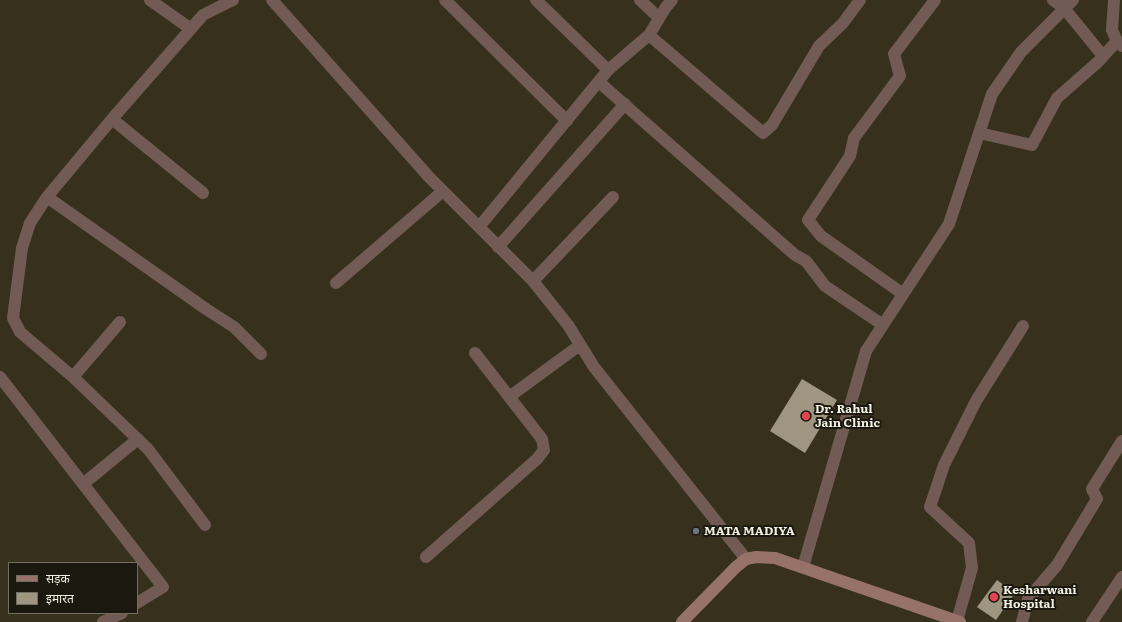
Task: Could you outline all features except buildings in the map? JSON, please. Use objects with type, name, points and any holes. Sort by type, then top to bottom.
[{"type":"street","points":[[150,0],[192,29]]},
{"type":"street","points":[[205,525],[148,449],[73,377],[20,332],[13,318],[22,248],[30,223],[47,197],[112,119],[203,15],[233,0]]},
{"type":"street","points":[[272,0],[443,192],[533,282],[568,325],[594,367],[746,559]]},
{"type":"street","points":[[445,0],[567,121]]},
{"type":"street","points":[[536,0],[608,70]]},
{"type":"street","points":[[640,0],[659,18]]},
{"type":"street","points":[[479,227],[608,70],[649,35],[672,0]]},
{"type":"street","points":[[649,35],[763,133],[772,125],[819,46],[842,23],[860,0]]},
{"type":"street","points":[[903,294],[821,236],[808,220],[850,156],[854,138],[900,76],[894,54],[935,0]]},
{"type":"street","points":[[1053,0],[1068,4],[1103,56]]},
{"type":"street","points":[[979,133],[1032,145],[1057,98],[1119,43],[1112,30],[1114,0]]},
{"type":"street","points":[[803,567],[866,351],[949,224],[992,94],[1021,52],[1068,4]]},
{"type":"street","points":[[599,82],[795,255],[806,261],[824,286],[884,324]]},
{"type":"street","points":[[498,247],[625,104]]},
{"type":"street","points":[[112,119],[203,192]]},
{"type":"street","points":[[336,283],[443,192]]},
{"type":"street","points":[[47,197],[206,309],[234,327],[261,354]]},
{"type":"street","points":[[533,282],[613,197]]},
{"type":"street","points":[[73,377],[120,322]]},
{"type":"street","points":[[682,622],[736,567],[746,559],[756,557],[775,558],[958,621],[972,568],[969,543],[930,507],[944,465],[976,400],[1023,326]]},
{"type":"street","points":[[509,397],[580,345]]},
{"type":"street","points":[[426,557],[537,460],[544,450],[542,438],[475,353]]},
{"type":"street","points":[[0,377],[163,587],[138,602]]},
{"type":"street","points":[[83,484],[138,439]]},
{"type":"street","points":[[1022,622],[1028,599],[1057,565],[1097,499],[1092,489],[1122,441]]},
{"type":"street","points":[[1092,622],[1122,577]]},
{"type":"street","points":[[103,622],[120,614]]},
{"type":"place","name":"Dr. Rahul Jain Clinic","points":[[806,416]]},
{"type":"place","name":"MATA MADIYA","points":[[696,531]]},
{"type":"place","name":"Kesharwani Hospital","points":[[994,597]]}]
